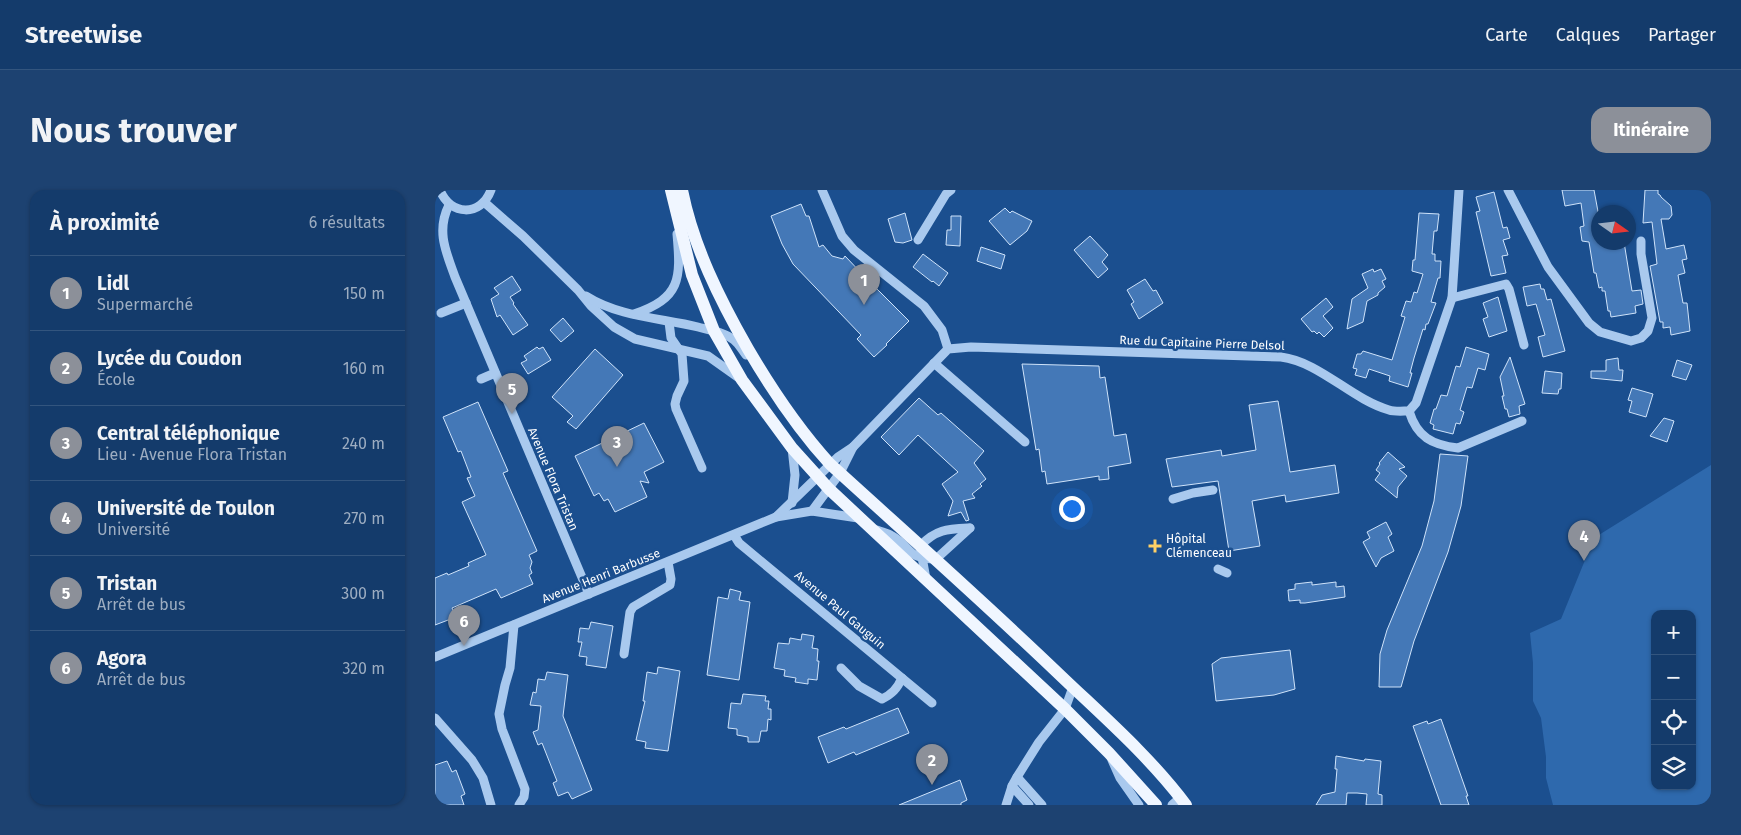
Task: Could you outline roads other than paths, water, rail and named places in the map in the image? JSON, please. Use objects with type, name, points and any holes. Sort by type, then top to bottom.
[{"type":"main road","points":[[671,190],[692,275],[714,331],[743,380],[791,448],[817,477],[859,518],[1065,709],[1109,753],[1156,805]]},
{"type":"main road","points":[[682,190],[707,269],[717,291],[773,392],[808,439],[831,464],[1000,617],[1125,737],[1161,774],[1179,803]]},
{"type":"street","points":[[440,190],[449,205],[463,210],[478,207],[484,202],[491,190]]},
{"type":"street","points":[[822,190],[842,236],[854,250],[924,306],[943,330],[948,349],[853,446],[837,457],[831,464]]},
{"type":"street","points":[[918,240],[946,194],[951,190]]},
{"type":"street","points":[[1459,190],[1452,298],[1416,403],[1409,411],[1413,425],[1420,434],[1447,447],[1458,448],[1523,420]]},
{"type":"street","points":[[1508,190],[1549,269],[1589,323],[1600,332],[1631,341],[1641,338],[1648,331],[1652,318],[1641,254],[1641,241]]},
{"type":"street","points":[[484,202],[523,236],[578,290],[591,306],[614,326],[635,339],[708,356],[743,380]]},
{"type":"street","points":[[634,314],[652,307],[666,298],[676,282],[679,257],[675,204]]},
{"type":"street","name":"Avenue Flora Tristan","points":[[449,205],[442,221],[445,249],[495,373],[589,594]]},
{"type":"street","points":[[1452,298],[1506,284],[1524,345]]},
{"type":"street","points":[[578,290],[595,301],[634,314],[714,331],[735,341],[773,392]]},
{"type":"street","points":[[441,313],[466,303]]},
{"type":"street","points":[[669,322],[671,338],[682,354],[684,380],[677,396],[676,409],[702,468]]},
{"type":"street","name":"Rue du Capitaine Pierre Delsol","points":[[948,349],[971,347],[1281,357],[1295,359],[1365,400],[1391,410],[1409,411]]},
{"type":"street","points":[[934,362],[1025,442]]},
{"type":"street","points":[[481,379],[495,373]]},
{"type":"street","points":[[812,511],[841,473],[853,446]]},
{"type":"street","points":[[791,448],[795,475],[792,503]]},
{"type":"street","name":"Avenue Henri Barbusse","points":[[776,517],[831,464]]},
{"type":"street","points":[[1173,499],[1213,490]]},
{"type":"street","name":"Avenue Henri Barbusse","points":[[435,657],[776,517],[812,511],[859,518]]},
{"type":"street","points":[[870,528],[892,536],[913,554],[922,559],[936,559],[970,528],[946,529],[936,532],[920,546],[922,559],[926,580]]},
{"type":"street","name":"Avenue Paul Gauguin","points":[[734,534],[739,544],[932,703]]},
{"type":"street","points":[[624,654],[630,612],[633,607],[670,585],[671,579],[667,562]]},
{"type":"street","points":[[514,625],[511,668],[505,685],[499,714],[502,729],[525,789],[524,797],[519,805]]},
{"type":"street","points":[[841,668],[859,686],[882,699],[897,688],[902,678]]},
{"type":"street","points":[[1006,804],[1017,777],[1039,742],[1065,709],[1073,687]]},
{"type":"street","points":[[435,718],[472,760],[483,778],[491,805]]},
{"type":"street","points":[[1109,753],[1120,778],[1139,805]]},
{"type":"street","points":[[1017,777],[1042,805]]},
{"type":"street","points":[[1012,786],[1029,805]]},
{"type":"place","name":"Lidl","points":[[864,305]]},
{"type":"place","name":"Tristan","points":[[512,414]]},
{"type":"place","name":"Central téléphonique","points":[[617,467]]},
{"type":"place","name":"Hôpital Clémenceau","points":[[1155,546]]},
{"type":"place","name":"Université de Toulon","points":[[1584,561]]},
{"type":"place","name":"Agora","points":[[464,646]]},
{"type":"place","name":"Lycée du Coudon","points":[[932,785]]}]
